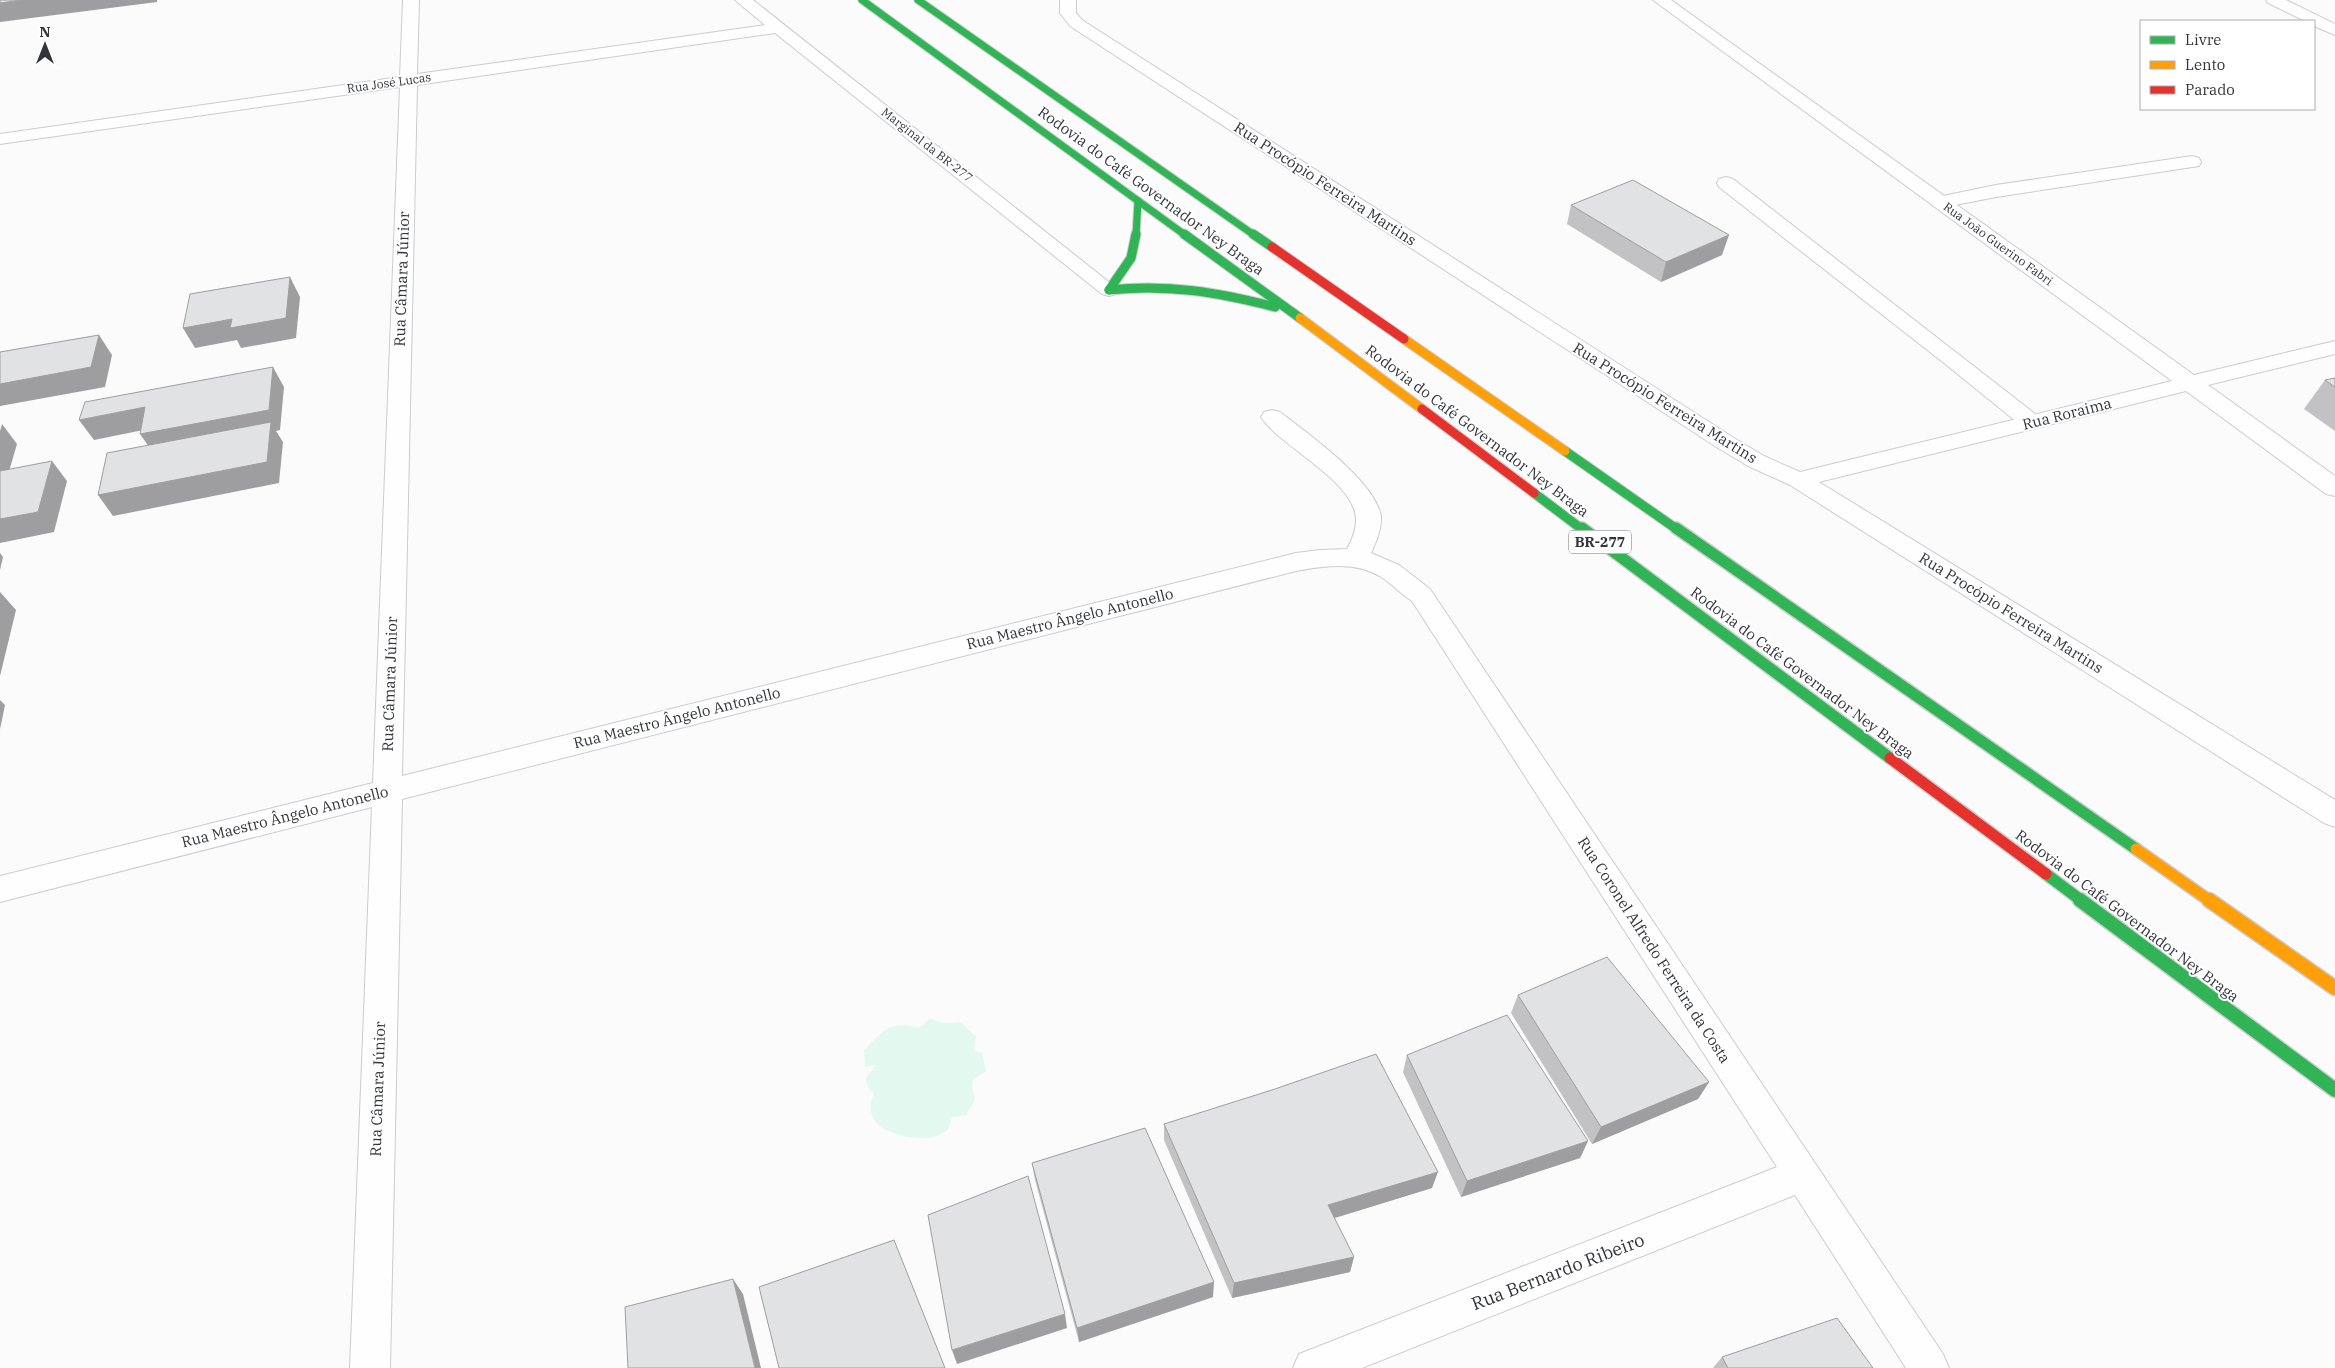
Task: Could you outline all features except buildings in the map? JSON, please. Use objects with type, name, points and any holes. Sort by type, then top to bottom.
[{"type":"highway","name":"Rodovia do Café Governador Ney Braga","points":[[862,0],[1290,310],[2335,1090]]},
{"type":"highway","name":"Rodovia do Café Governador Ney Braga","points":[[918,0],[2335,988]]},
{"type":"highway","points":[[1109,290],[1131,258],[1136,244],[1138,201]]},
{"type":"highway","points":[[1109,290],[1151,286],[1184,287],[1225,294],[1290,310]]},
{"type":"street","name":"Rua Câmara Júnior","points":[[370,1368],[411,0]]},
{"type":"street","name":"Marginal da BR-277","points":[[744,0],[1109,290]]},
{"type":"street","name":"Rua Procópio Ferreira Martins","points":[[1068,0],[1068,13],[1076,22],[1726,443],[1756,461],[1798,480],[2335,815]]},
{"type":"street","name":"Rua João Guerino Fabri","points":[[1661,0],[2335,488]]},
{"type":"street","points":[[2274,0],[2315,20]]},
{"type":"street","points":[[2315,20],[2335,30]]},
{"type":"street","name":"Rua José Lucas","points":[[0,139],[778,28]]},
{"type":"street","points":[[1940,202],[2192,162]]},
{"type":"street","points":[[1726,184],[1952,358],[2031,422]]},
{"type":"street","name":"Rua Roraima","points":[[1798,480],[2335,348]]},
{"type":"street","points":[[1272,417],[1343,477],[1358,493],[1368,513],[1367,534],[1356,558]]},
{"type":"street","name":"Rua Maestro Ângelo Antonello","points":[[0,889],[1296,562],[1325,556],[1356,558]]},
{"type":"street","name":"Rua Coronel Alfredo Ferreira da Costa","points":[[1356,558],[1389,571],[1421,596],[1930,1368]]},
{"type":"street","name":"Rua Bernardo Ribeiro","points":[[1313,1368],[1802,1175]]},
{"type":"green space","points":[[930,1019],[944,1023],[960,1022],[976,1036],[974,1051],[982,1053],[986,1071],[973,1080],[972,1088],[975,1099],[966,1115],[952,1117],[948,1130],[934,1137],[923,1138],[899,1135],[878,1124],[872,1116],[871,1106],[874,1094],[868,1087],[866,1078],[876,1065],[865,1067],[864,1051],[887,1029],[901,1025],[919,1028]]},
{"type":"traffic: fast","points":[[862,0],[1300,318]]},
{"type":"traffic: fast","points":[[918,0],[1272,247]]},
{"type":"traffic: fast","points":[[1109,290],[1131,258],[1136,243],[1138,201]]},
{"type":"traffic: fast","points":[[1109,290],[1174,287],[1212,292],[1275,307]]},
{"type":"traffic: fast","points":[[1565,451],[2136,849]]},
{"type":"traffic: fast","points":[[1534,493],[1890,758]]},
{"type":"traffic: fast","points":[[2046,874],[2335,1090]]},
{"type":"traffic: slow","points":[[1300,318],[1422,409]]},
{"type":"traffic: slow","points":[[1404,339],[1565,451]]},
{"type":"traffic: slow","points":[[2136,849],[2335,988]]},
{"type":"traffic: jam","points":[[1272,247],[1404,339]]},
{"type":"traffic: jam","points":[[1422,409],[1534,493]]},
{"type":"traffic: jam","points":[[1890,758],[2046,874]]}]
